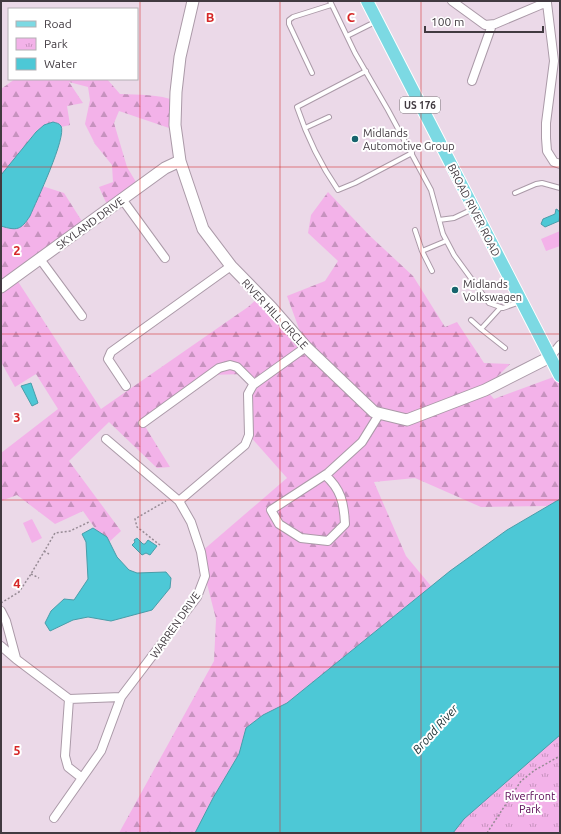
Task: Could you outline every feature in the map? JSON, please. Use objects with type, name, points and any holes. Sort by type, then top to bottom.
[{"type":"main road","name":"BROAD RIVER ROAD","points":[[367,1],[560,376]]},
{"type":"street","name":"RIVER HILL CIRCLE","points":[[193,1],[180,58],[176,92],[175,125],[180,161],[203,229],[231,266],[306,346],[374,412],[407,420],[485,390],[550,357],[560,345]]},
{"type":"street","points":[[452,1],[485,25],[492,25],[540,4],[547,3],[554,61],[546,123],[547,151],[554,162],[560,164]]},
{"type":"street","points":[[472,81],[492,25]]},
{"type":"street","name":"SKYLAND DRIVE","points":[[1,287],[166,168],[180,161]]},
{"type":"street","points":[[122,199],[165,258]]},
{"type":"street","points":[[40,259],[82,316]]},
{"type":"street","points":[[126,386],[108,360],[111,352],[231,266]]},
{"type":"street","points":[[177,499],[245,445],[249,435],[248,394],[254,384],[306,346]]},
{"type":"street","points":[[143,423],[219,368],[230,365],[237,367],[254,384]]},
{"type":"street","points":[[325,475],[334,483],[344,506],[345,524],[328,542],[301,538],[279,524],[271,510],[325,475],[362,442],[380,413]]},
{"type":"street","name":"WARREN DRIVE","points":[[54,818],[101,751],[121,697],[197,597],[205,576],[201,552],[191,522],[177,499],[106,439]]},
{"type":"street","points":[[1,611],[6,621],[16,659]]},
{"type":"street","points":[[1,646],[69,699],[121,697]]},
{"type":"street","points":[[69,699],[65,756],[68,766],[82,778]]},
{"type":"lane","points":[[312,73],[289,24],[289,20],[293,17],[331,3],[347,36],[431,190],[443,234],[454,256],[489,303],[501,307],[509,306],[521,301]]},
{"type":"lane","points":[[347,36],[377,20]]},
{"type":"lane","points":[[366,71],[298,107],[314,150],[338,190],[355,183],[412,153]]},
{"type":"lane","points":[[305,128],[329,117]]},
{"type":"lane","points":[[514,193],[542,182],[560,188]]},
{"type":"lane","points":[[440,220],[454,218],[474,209]]},
{"type":"lane","points":[[415,230],[422,251],[432,271]]},
{"type":"lane","points":[[422,251],[446,241]]},
{"type":"lane","points":[[481,329],[501,307]]},
{"type":"lane","points":[[471,320],[505,348]]},
{"type":"path","points":[[160,545],[137,527],[134,518],[152,508],[177,499]]},
{"type":"path","points":[[1,603],[18,593],[55,533],[70,531],[89,522]]},
{"type":"path","points":[[44,551],[50,554]]},
{"type":"path","points":[[31,574],[39,578]]},
{"type":"path","points":[[488,833],[521,781],[535,770],[560,756]]},
{"type":"green space","points":[[14,80],[108,80],[120,94],[148,95],[176,101],[172,129],[119,111],[114,123],[127,167],[139,187],[109,209],[99,187],[113,182],[112,165],[95,144],[85,124],[90,100],[88,87],[69,82],[83,103],[67,106],[70,125],[61,127],[59,124],[36,132],[1,175],[1,89]]},
{"type":"green space","points":[[42,186],[64,193],[85,226],[15,277],[101,409],[248,307],[260,296],[305,345],[287,296],[325,281],[338,261],[308,233],[311,215],[328,192],[370,236],[413,276],[445,327],[457,322],[484,363],[510,364],[485,389],[494,399],[559,375],[560,376],[560,499],[548,506],[481,507],[415,478],[374,482],[406,556],[431,586],[287,703],[263,715],[246,728],[239,754],[213,798],[195,833],[119,833],[214,661],[216,619],[205,576],[201,552],[287,478],[249,435],[253,385],[245,374],[209,375],[143,423],[170,467],[157,468],[109,422],[69,461],[121,531],[108,543],[99,534],[83,511],[55,524],[17,495],[1,501],[1,453],[58,409],[36,374],[15,387],[1,362],[1,226],[10,229],[25,224]]},
{"type":"green space","points":[[560,231],[560,246],[546,251],[541,239]]},
{"type":"green space","points":[[32,519],[42,538],[32,543],[23,523]]},
{"type":"green space","name":"Riverfront Park","points":[[560,735],[560,833],[453,833],[464,819]]},
{"type":"water","points":[[53,122],[61,126],[62,132],[60,143],[30,216],[21,227],[11,229],[1,226],[1,175],[36,132],[44,125]]},
{"type":"water","points":[[556,209],[560,213],[559,221],[545,227],[541,224],[543,219],[555,214]]},
{"type":"water","points":[[31,383],[38,403],[32,406],[21,386]]},
{"type":"water","name":"Broad River","points":[[560,499],[560,735],[464,819],[453,833],[195,833],[213,798],[239,754],[246,728],[263,715],[287,703],[450,571],[507,530]]},
{"type":"water","points":[[93,528],[107,537],[117,557],[129,570],[137,573],[166,572],[171,578],[170,588],[152,610],[111,621],[88,617],[73,620],[50,631],[45,623],[51,611],[64,599],[74,600],[88,579],[86,542],[82,534]]},
{"type":"water","points":[[137,538],[143,544],[145,544],[148,540],[157,546],[150,555],[146,553],[142,555],[132,545],[135,542],[134,540]]},
{"type":"place","name":"Midlands Automotive Group","points":[[355,139]]},
{"type":"place","name":"Midlands Volkswagen","points":[[455,290]]}]
